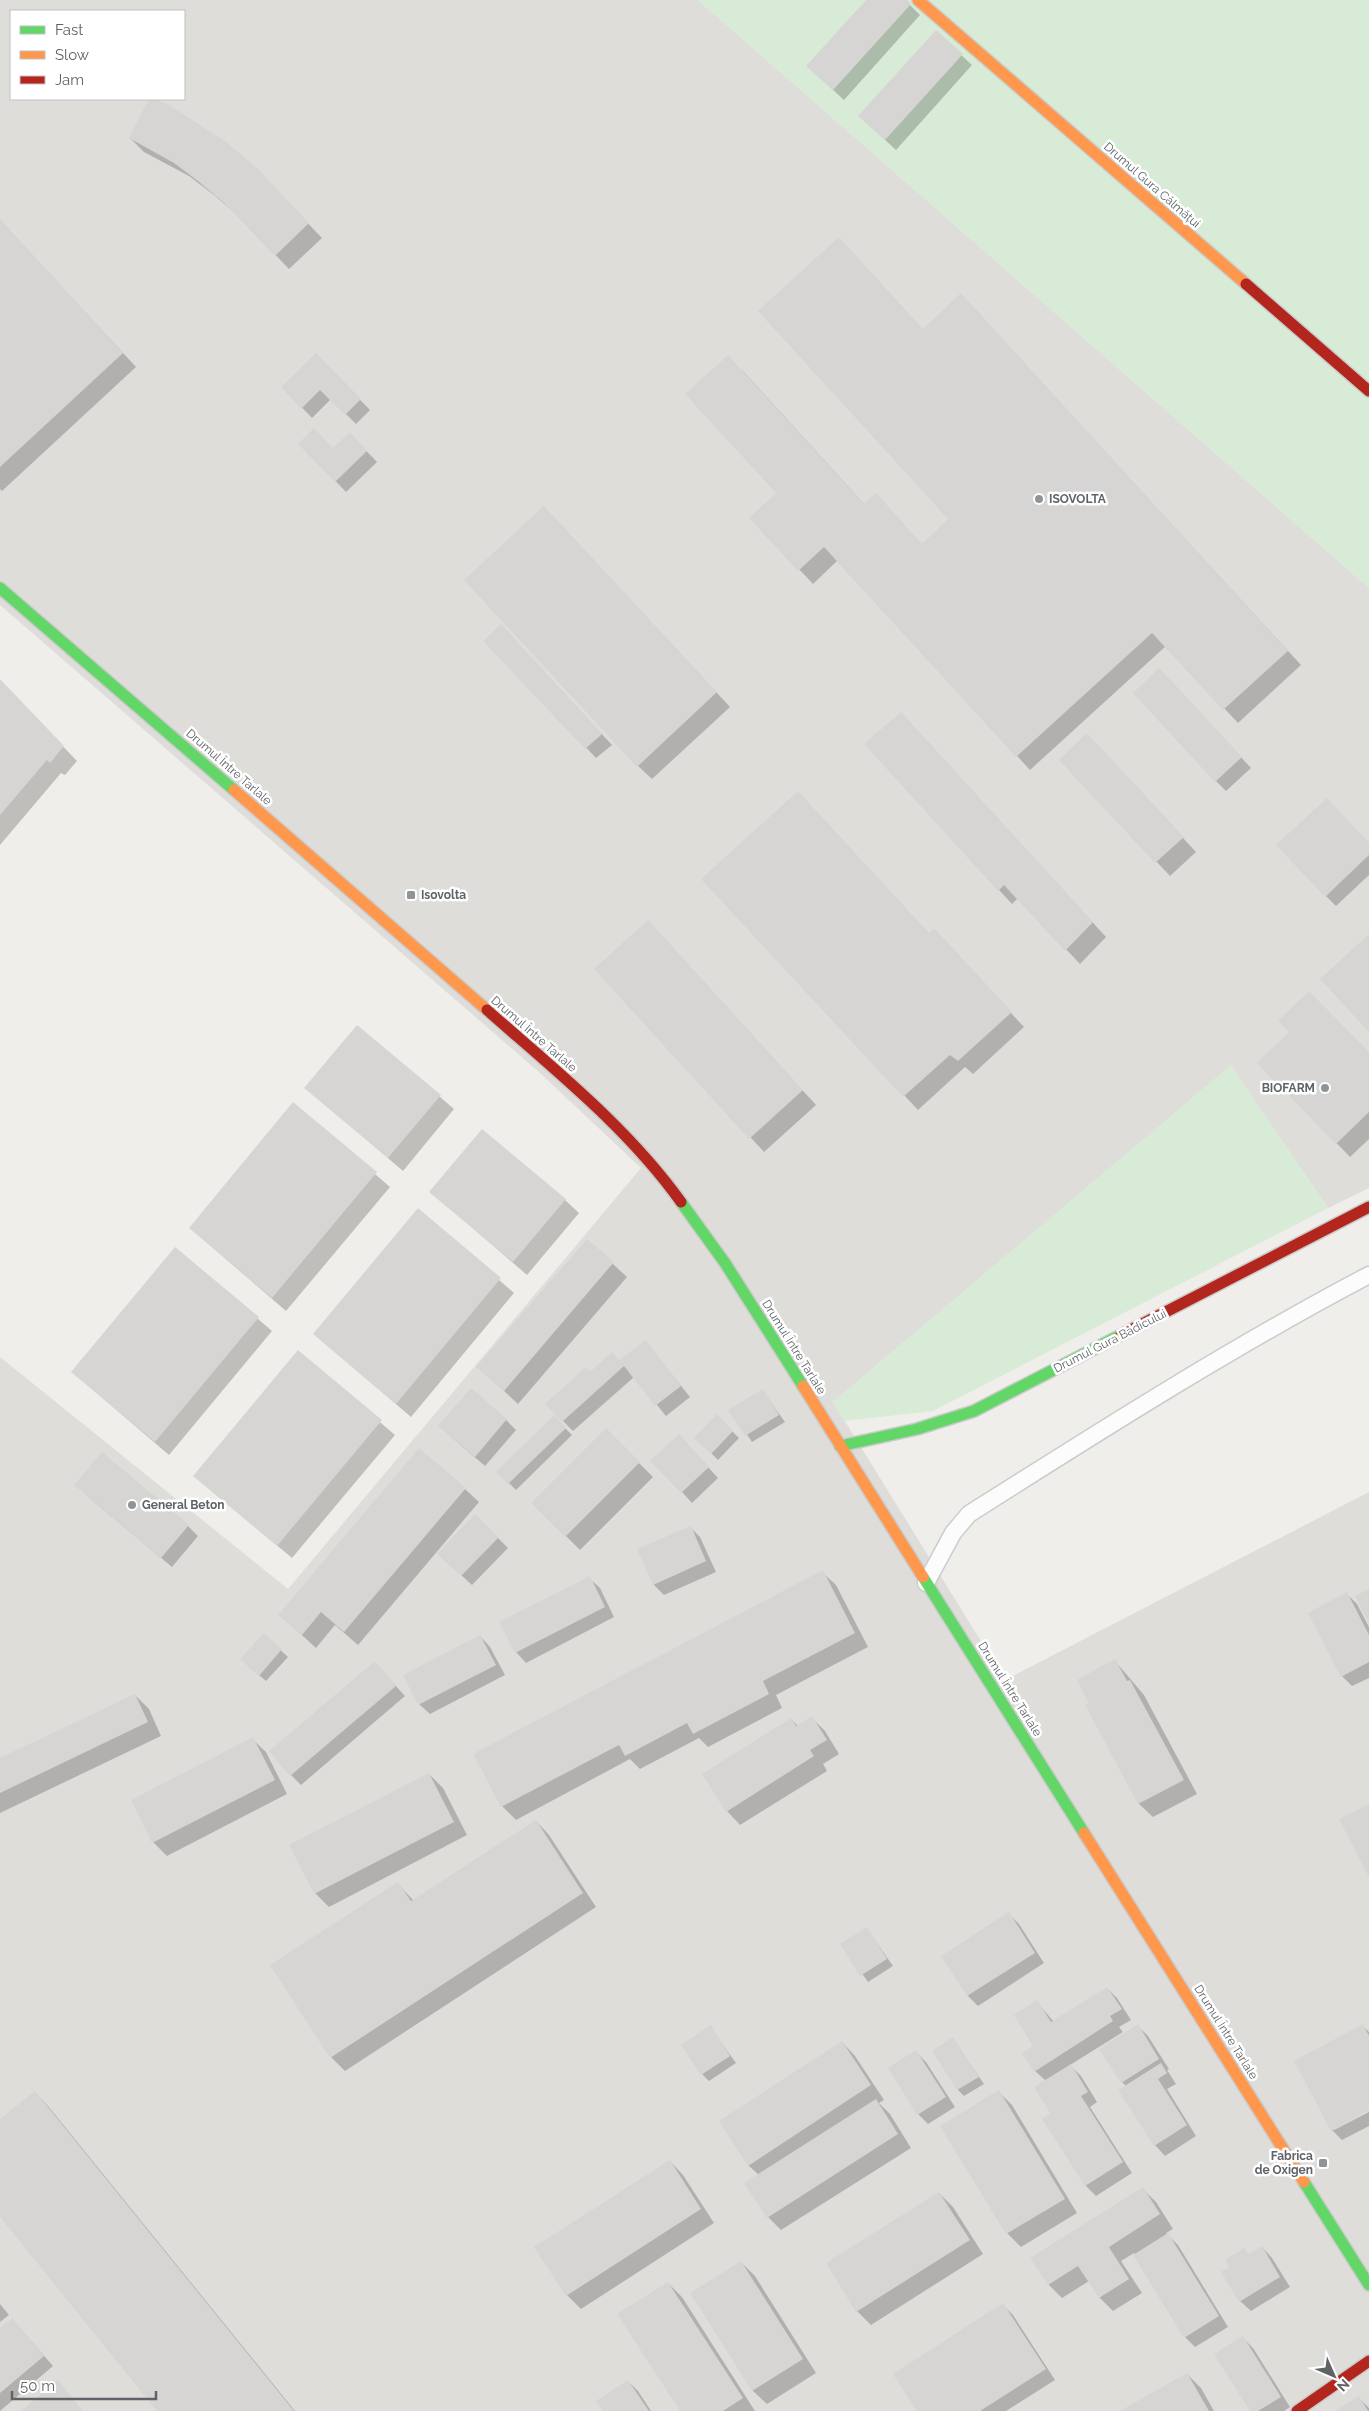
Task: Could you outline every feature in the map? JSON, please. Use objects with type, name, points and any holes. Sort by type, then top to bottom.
[{"type":"main road","name":"Drumul Gura Călmățui","points":[[918,0],[1369,391]]},
{"type":"main road","name":"Drumul Între Tarlale","points":[[0,588],[379,915],[590,1101],[632,1143],[672,1189],[698,1224],[840,1446],[1369,2285]]},
{"type":"main road","name":"Drumul Gura Bădicului","points":[[840,1446],[917,1429],[974,1411],[1369,1207]]},
{"type":"main road","points":[[1297,2411],[1369,2361]]},
{"type":"street","points":[[926,1583],[953,1533],[969,1514],[1134,1410],[1320,1301],[1369,1275]]},
{"type":"shaded area","points":[[0,0],[698,0],[1369,588],[1369,1188],[1328,1208],[1231,1066],[833,1402],[1005,1680],[1369,1492],[1369,2411],[0,2411],[0,1357],[288,1589],[641,1168],[540,1073],[0,605]]},
{"type":"green space","points":[[698,0],[1369,0],[1369,588]]},
{"type":"green space","points":[[1231,1065],[1328,1208],[933,1411],[844,1421],[833,1402]]},
{"type":"building","points":[[866,0],[907,0],[911,4],[833,90],[806,66]]},
{"type":"building","points":[[936,30],[963,54],[885,140],[858,116]]},
{"type":"building","points":[[148,100],[158,100],[225,141],[255,166],[309,223],[275,256],[224,203],[198,181],[174,163],[129,138]]},
{"type":"building","points":[[0,219],[123,353],[0,467]]},
{"type":"building","name":"ISOVOLTA","points":[[839,237],[923,329],[961,293],[1288,651],[1223,710],[1152,633],[1016,757],[824,547],[798,571],[749,518],[776,493],[685,394],[728,355],[864,504],[876,493],[922,544],[948,519],[758,311]]},
{"type":"building","points":[[316,353],[361,399],[345,415],[320,390],[301,409],[281,387]]},
{"type":"building","points":[[314,428],[333,448],[350,432],[367,451],[335,482],[298,444]]},
{"type":"building","points":[[544,506],[717,692],[637,767],[464,580]]},
{"type":"building","points":[[501,624],[602,734],[585,749],[483,641]]},
{"type":"building","points":[[1159,668],[1242,757],[1215,782],[1133,693]]},
{"type":"building","points":[[0,679],[64,746],[50,763],[47,760],[0,815]]},
{"type":"building","points":[[901,712],[1093,922],[1065,951],[1004,885],[998,891],[864,744]]},
{"type":"building","points":[[1087,733],[1184,837],[1155,863],[1059,760]]},
{"type":"building","points":[[798,791],[929,933],[934,928],[1012,1012],[958,1061],[950,1055],[903,1097],[701,879]]},
{"type":"building","points":[[1327,798],[1369,843],[1369,855],[1325,897],[1276,845]]},
{"type":"building","points":[[648,920],[803,1090],[749,1139],[594,969]]},
{"type":"building","points":[[1369,934],[1369,1032],[1320,979]]},
{"type":"building","name":"BIOFARM","points":[[1309,991],[1369,1052],[1369,1112],[1336,1144],[1257,1063],[1289,1032],[1278,1021]]},
{"type":"building","points":[[357,1025],[441,1095],[388,1158],[304,1088]]},
{"type":"building","points":[[293,1102],[377,1172],[272,1298],[189,1228]]},
{"type":"building","points":[[482,1129],[566,1199],[513,1262],[429,1192]]},
{"type":"building","points":[[418,1208],[501,1278],[396,1404],[313,1334]]},
{"type":"building","points":[[587,1239],[614,1262],[504,1391],[476,1367]]},
{"type":"building","points":[[175,1247],[259,1317],[155,1442],[71,1372]]},
{"type":"building","points":[[646,1340],[681,1386],[655,1406],[624,1366],[562,1422],[545,1404],[586,1367],[591,1371],[612,1352],[619,1360]]},
{"type":"building","points":[[298,1350],[382,1420],[277,1546],[193,1476]]},
{"type":"building","points":[[471,1388],[507,1419],[475,1457],[438,1426]]},
{"type":"building","points":[[763,1389],[779,1415],[745,1436],[728,1410]]},
{"type":"building","points":[[717,1414],[733,1431],[711,1454],[694,1438]]},
{"type":"building","points":[[554,1415],[566,1428],[508,1484],[496,1472]]},
{"type":"building","points":[[606,1428],[640,1462],[565,1537],[531,1503]]},
{"type":"building","points":[[679,1434],[709,1467],[681,1493],[650,1461]]},
{"type":"building","points":[[419,1448],[466,1488],[344,1632],[321,1612],[302,1635],[278,1615]]},
{"type":"building","name":"General Beton","points":[[102,1452],[189,1525],[161,1558],[74,1485]]},
{"type":"building","points":[[475,1514],[499,1537],[461,1576],[437,1554]]},
{"type":"building","points":[[691,1526],[706,1561],[653,1585],[637,1549]]},
{"type":"building","points":[[823,1570],[855,1633],[763,1681],[769,1694],[693,1734],[687,1723],[625,1756],[619,1745],[501,1807],[473,1754]]},
{"type":"building","points":[[590,1576],[605,1607],[515,1653],[499,1622]]},
{"type":"building","points":[[1369,1589],[1369,1624],[1355,1596]]},
{"type":"building","points":[[1347,1592],[1369,1635],[1369,1662],[1341,1677],[1308,1613]]},
{"type":"building","points":[[264,1633],[282,1649],[259,1676],[240,1659]]},
{"type":"building","points":[[480,1635],[496,1665],[418,1705],[403,1675]]},
{"type":"building","points":[[1115,1659],[1127,1681],[1130,1680],[1184,1780],[1138,1804],[1085,1705],[1089,1703],[1077,1680]]},
{"type":"building","points":[[375,1661],[396,1686],[290,1776],[269,1751]]},
{"type":"building","points":[[135,1694],[148,1722],[0,1793],[0,1758]]},
{"type":"building","points":[[812,1716],[827,1740],[810,1750],[814,1756],[726,1812],[702,1774],[791,1718],[796,1726]]},
{"type":"building","points":[[253,1737],[275,1780],[152,1843],[131,1800]]},
{"type":"building","points":[[429,1773],[454,1822],[314,1894],[289,1845]]},
{"type":"building","points":[[1369,1804],[1369,1877],[1339,1819]]},
{"type":"building","points":[[536,1820],[583,1893],[330,2058],[270,1965],[398,1882],[411,1901]]},
{"type":"building","points":[[1009,1912],[1035,1953],[967,1996],[941,1956]]},
{"type":"building","points":[[867,1927],[887,1959],[860,1976],[840,1944]]},
{"type":"building","points":[[1107,1987],[1122,2009],[1110,2016],[1113,2021],[1034,2072],[1022,2053],[1033,2046],[1014,2015],[1037,2000],[1051,2022]]},
{"type":"building","points":[[1138,2024],[1159,2059],[1121,2083],[1099,2049]]},
{"type":"building","points":[[1363,2024],[1369,2036],[1369,2110],[1331,2131],[1294,2061]]},
{"type":"building","points":[[711,2025],[730,2056],[701,2075],[681,2045]]},
{"type":"building","points":[[953,2037],[979,2077],[957,2090],[932,2051]]},
{"type":"building","points":[[842,2041],[871,2085],[748,2166],[719,2121]]},
{"type":"building","points":[[916,2050],[946,2097],[917,2115],[888,2068]]},
{"type":"building","points":[[1161,2063],[1167,2073],[1158,2079],[1187,2125],[1154,2146],[1118,2090]]},
{"type":"building","points":[[1071,2064],[1088,2092],[1081,2096],[1123,2162],[1085,2186],[1042,2119],[1050,2113],[1034,2087]]},
{"type":"building","points":[[999,2090],[1065,2199],[1006,2234],[940,2126]]},
{"type":"building","points":[[35,2091],[294,2411],[157,2411],[0,2217],[0,2119]]},
{"type":"building","points":[[876,2099],[898,2134],[767,2218],[744,2183]]},
{"type":"building","points":[[670,2160],[701,2209],[566,2296],[534,2247]]},
{"type":"building","points":[[1143,2187],[1160,2214],[1109,2247],[1129,2279],[1099,2298],[1078,2266],[1048,2285],[1030,2258]]},
{"type":"building","points":[[939,2192],[970,2240],[856,2312],[826,2263]]},
{"type":"building","points":[[1168,2233],[1219,2316],[1184,2338],[1133,2255]]},
{"type":"building","points":[[1262,2246],[1280,2277],[1239,2302],[1221,2272],[1229,2267],[1225,2260],[1244,2248],[1248,2254]]},
{"type":"building","points":[[741,2261],[803,2359],[752,2391],[690,2293]]},
{"type":"building","points":[[668,2282],[743,2398],[723,2411],[680,2411],[617,2314]]},
{"type":"building","points":[[1003,2303],[1046,2369],[980,2411],[917,2411],[893,2374]]},
{"type":"building","points":[[12,2318],[44,2356],[0,2393],[0,2328]]},
{"type":"building","points":[[1243,2336],[1281,2397],[1258,2411],[1250,2411],[1214,2354]]},
{"type":"building","points":[[1187,2373],[1209,2411],[1120,2411]]},
{"type":"building","points":[[58,2380],[83,2411],[21,2411]]},
{"type":"building","points":[[628,2380],[649,2411],[603,2411],[596,2401]]},
{"type":"building","points":[[1359,2396],[1368,2411],[1335,2411]]},
{"type":"traffic: fast","points":[[0,588],[234,790]]},
{"type":"traffic: fast","points":[[681,1202],[725,1263],[803,1386]]},
{"type":"traffic: fast","points":[[840,1446],[917,1429],[974,1411],[1121,1335]]},
{"type":"traffic: fast","points":[[923,1577],[1084,1833]]},
{"type":"traffic: fast","points":[[1304,2182],[1369,2285]]},
{"type":"traffic: slow","points":[[918,0],[1246,284]]},
{"type":"traffic: slow","points":[[234,790],[487,1010]]},
{"type":"traffic: slow","points":[[803,1386],[923,1577]]},
{"type":"traffic: slow","points":[[1084,1833],[1304,2182]]},
{"type":"traffic: jam","points":[[1246,284],[1369,391]]},
{"type":"traffic: jam","points":[[487,1010],[590,1101],[638,1149],[681,1202]]},
{"type":"traffic: jam","points":[[1121,1335],[1369,1207]]},
{"type":"traffic: jam","points":[[1297,2411],[1369,2361]]},
{"type":"place","name":"ISOVOLTA","points":[[1039,499]]},
{"type":"place","name":"Isovolta","points":[[411,895]]},
{"type":"place","name":"BIOFARM","points":[[1325,1088]]},
{"type":"place","name":"General Beton","points":[[132,1505]]},
{"type":"place","name":"Fabrica de Oxigen","points":[[1323,2163]]}]
